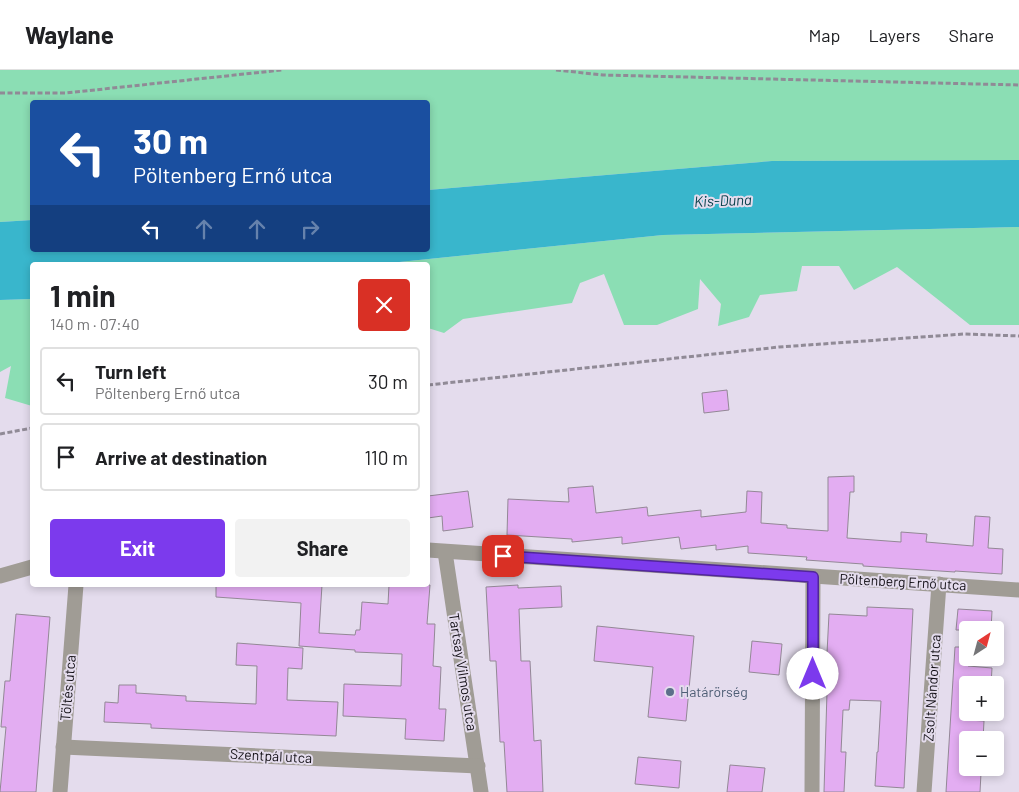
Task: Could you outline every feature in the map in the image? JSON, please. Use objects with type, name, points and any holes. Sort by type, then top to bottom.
[{"type":"street","name":"Pöltenberg Ernő utca","points":[[430,550],[1019,590]]},
{"type":"street","name":"Tartsay Vilmos utca","points":[[445,552],[481,792]]},
{"type":"street","points":[[0,576],[30,568]]},
{"type":"street","points":[[812,792],[813,577]]},
{"type":"street","name":"Zsolt Nándor utca","points":[[924,792],[939,584]]},
{"type":"street","name":"Töltés utca","points":[[60,792],[76,587]]},
{"type":"street","name":"Szentpál utca","points":[[64,747],[478,766]]},
{"type":"path","points":[[0,93],[66,92],[282,70]]},
{"type":"path","points":[[556,70],[603,75],[1019,85]]},
{"type":"path","points":[[430,385],[779,347],[964,334],[1019,336]]},
{"type":"path","points":[[0,434],[30,428]]},
{"type":"green space","points":[[0,70],[1019,70],[1019,160],[772,161],[430,190],[430,100],[30,100],[30,220],[0,222]]},
{"type":"green space","points":[[1019,227],[1019,325],[970,325],[897,267],[854,290],[839,266],[802,266],[797,291],[760,295],[749,317],[718,326],[721,304],[700,279],[698,309],[657,325],[624,325],[604,274],[580,283],[572,303],[463,319],[444,333],[430,329],[430,262],[399,262],[663,235]]},
{"type":"green space","points":[[30,299],[30,405],[5,398],[11,366],[0,372],[0,300]]},
{"type":"water","name":"Kis-Duna","points":[[1019,160],[1019,227],[663,235],[399,262],[30,262],[30,299],[0,300],[0,222],[30,220],[30,252],[430,252],[430,190],[772,161]]},
{"type":"building","points":[[727,390],[729,410],[704,413],[702,393]]},
{"type":"building","points":[[854,476],[854,492],[850,492],[847,538],[901,542],[901,532],[927,534],[926,542],[973,546],[975,516],[990,517],[988,548],[1003,549],[1002,574],[863,566],[863,564],[806,560],[807,557],[748,553],[748,546],[716,550],[716,545],[681,549],[679,537],[622,544],[622,537],[572,542],[572,539],[507,535],[508,499],[569,502],[568,488],[593,486],[596,513],[647,507],[648,516],[701,510],[701,517],[746,512],[747,491],[762,492],[761,523],[787,525],[787,528],[828,531],[828,477]]},
{"type":"building","points":[[468,491],[473,527],[443,531],[442,516],[430,518],[430,496]]},
{"type":"building","points":[[518,585],[518,588],[561,586],[562,607],[519,609],[521,661],[530,661],[534,741],[541,740],[543,792],[507,792],[504,742],[500,742],[496,661],[490,661],[486,587]]},
{"type":"building","points":[[216,587],[322,587],[319,633],[355,635],[356,630],[360,630],[362,602],[388,604],[389,587],[430,587],[427,624],[435,624],[433,666],[441,667],[439,709],[446,709],[444,741],[405,739],[406,719],[343,716],[344,684],[401,686],[402,654],[355,652],[355,650],[299,646],[301,603],[216,597]]},
{"type":"building","points":[[867,607],[913,609],[904,788],[875,786],[881,701],[850,700],[849,710],[843,710],[841,752],[846,752],[844,792],[824,792],[827,692],[825,692],[829,614],[867,616]]},
{"type":"building","points":[[958,609],[992,611],[991,621],[959,621],[959,630],[956,630]]},
{"type":"building","points":[[16,614],[50,617],[36,792],[0,792],[6,727],[1,727],[5,681],[10,681]]},
{"type":"building","name":"Határörség","points":[[597,626],[694,636],[686,721],[648,717],[653,667],[594,661]]},
{"type":"building","points":[[752,641],[782,644],[779,675],[749,672]]},
{"type":"building","points":[[237,643],[303,648],[302,669],[288,668],[287,700],[338,702],[336,736],[151,728],[151,724],[104,722],[105,702],[118,703],[119,685],[136,685],[136,693],[186,696],[186,701],[256,704],[257,666],[236,665]]},
{"type":"building","points":[[955,647],[959,647],[959,666],[992,668],[992,676],[959,676],[959,721],[984,721],[983,731],[959,731],[959,776],[981,776],[980,792],[946,792]]},
{"type":"building","points":[[638,757],[681,761],[679,788],[635,784]]},
{"type":"building","points":[[730,765],[765,768],[762,792],[727,792]]},
{"type":"place","name":"Határörség","points":[[670,692]]},
{"type":"route","points":[[503,556],[813,577],[813,674]]}]
